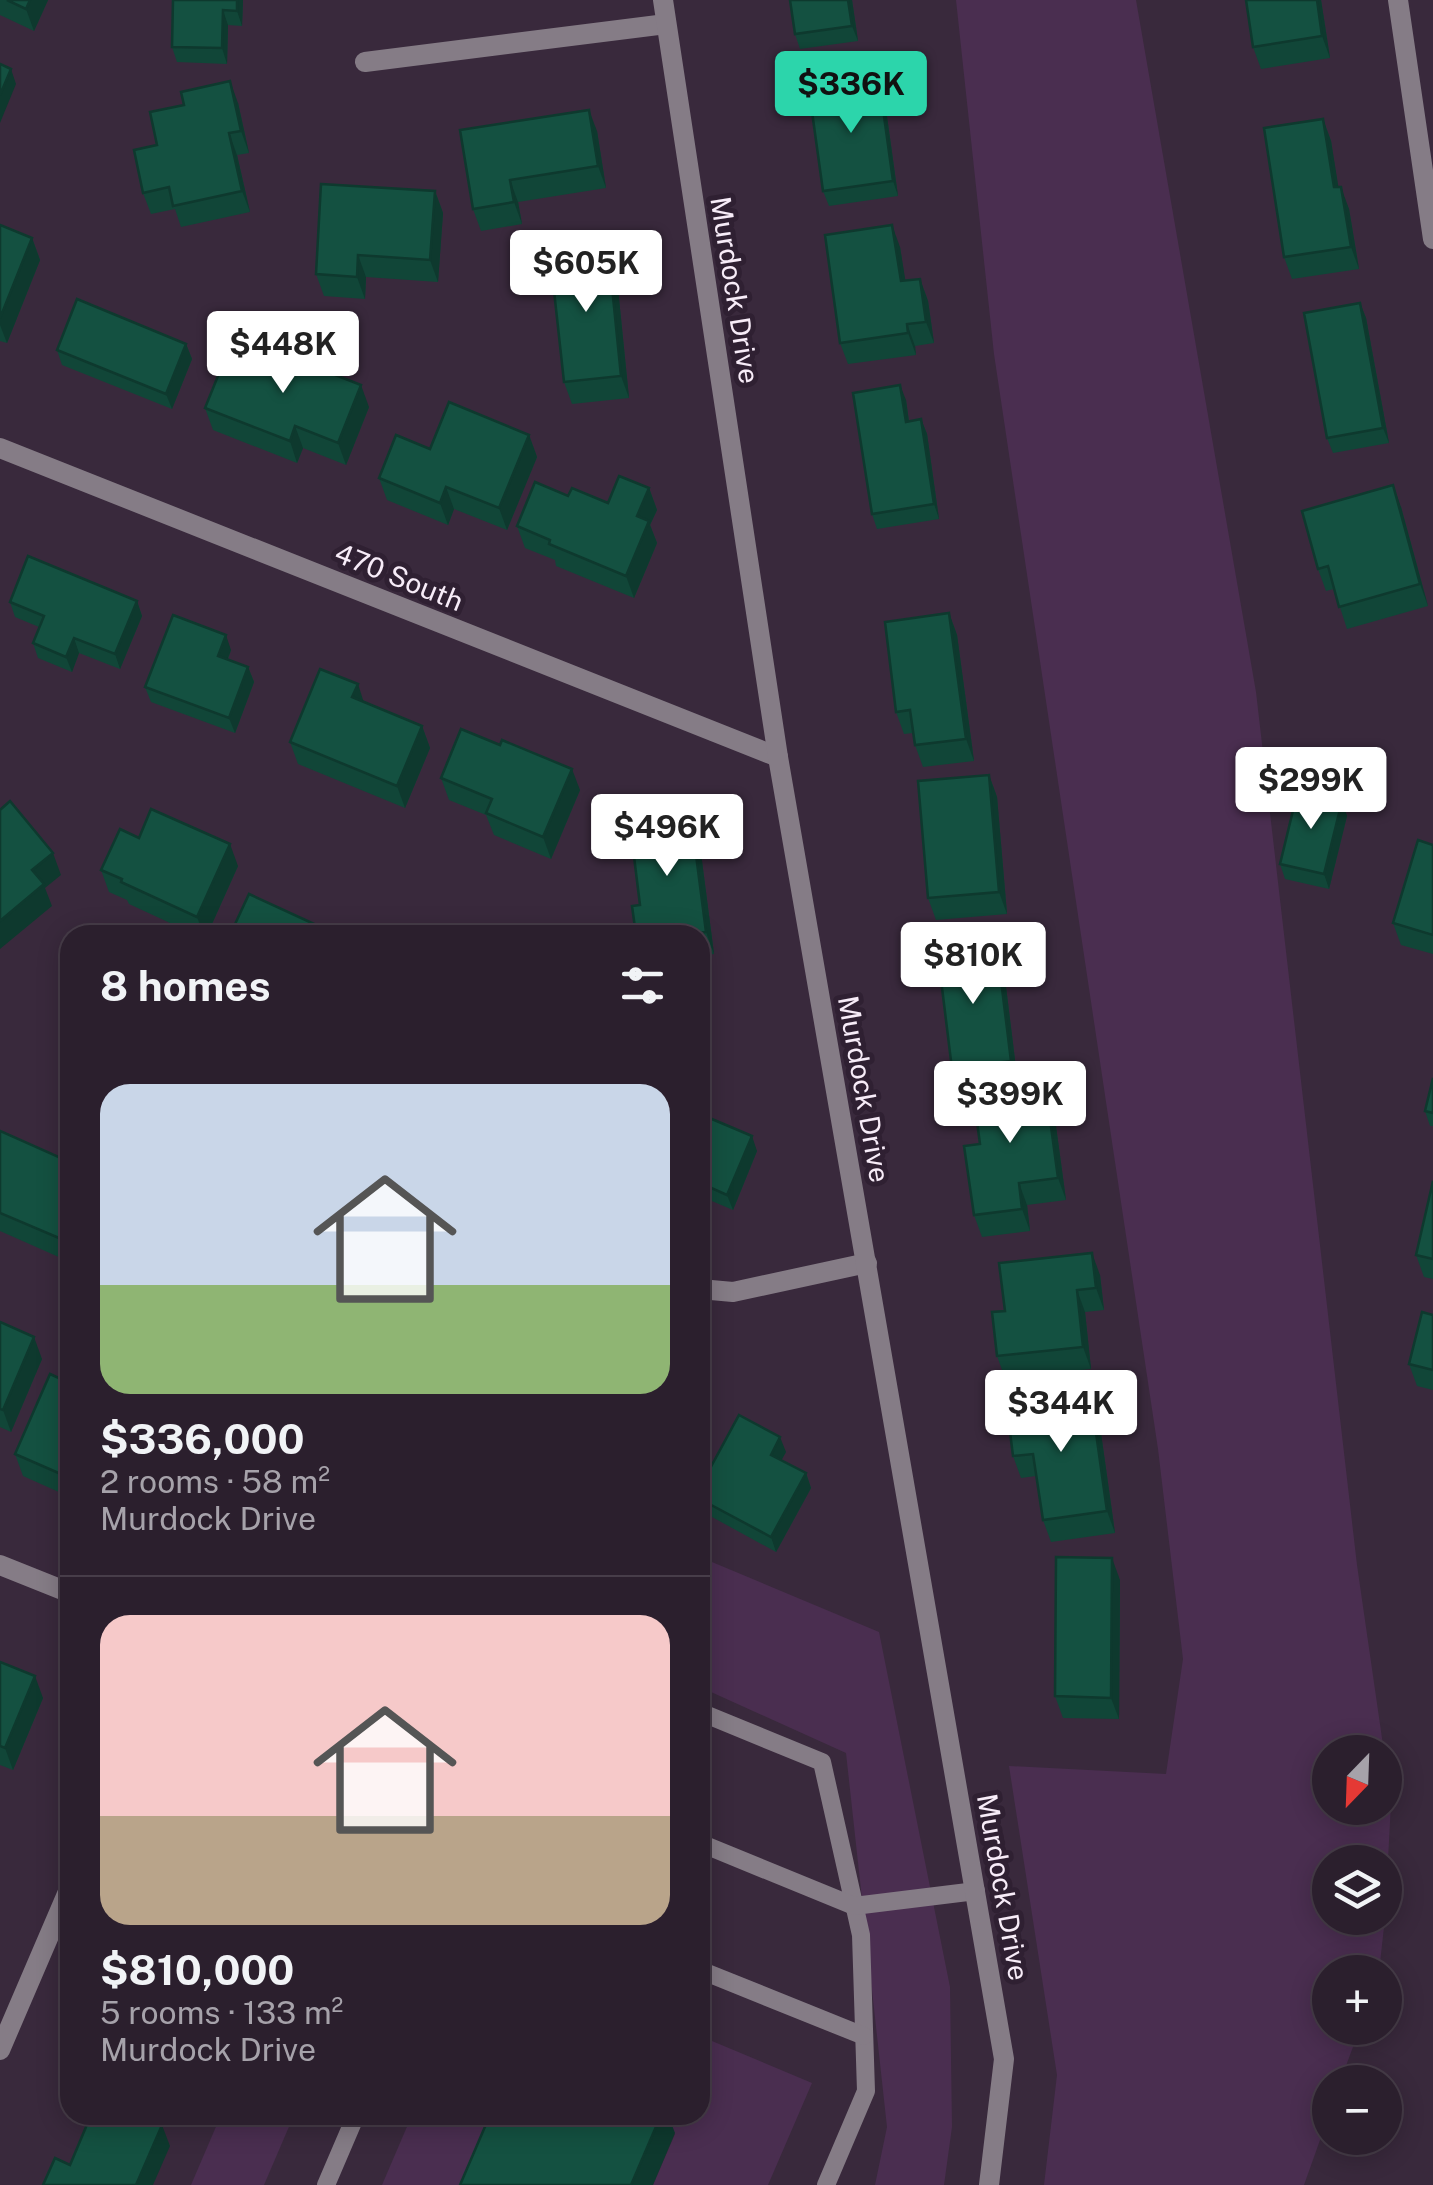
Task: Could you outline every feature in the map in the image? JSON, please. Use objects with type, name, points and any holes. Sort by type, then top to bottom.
[{"type":"street","name":"Murdock Drive","points":[[664,0],[778,757],[1004,2060],[989,2185]]},
{"type":"street","points":[[1398,0],[1433,238]]},
{"type":"street","points":[[365,62],[666,24]]},
{"type":"street","name":"470 South","points":[[0,448],[778,757]]},
{"type":"street","points":[[710,1289],[732,1292],[867,1263]]},
{"type":"street","points":[[0,1565],[60,1589]]},
{"type":"street","points":[[0,2050],[60,1910]]},
{"type":"lane","points":[[710,1716],[822,1762],[861,1935],[866,2091],[826,2185]]},
{"type":"lane","points":[[710,1847],[854,1906],[976,1891]]},
{"type":"lane","points":[[710,1974],[864,2036]]},
{"type":"lane","points":[[326,2185],[352,2125]]},
{"type":"shaded area","points":[[956,0],[1136,0],[1256,692],[1357,1565],[1382,1735],[1312,1735],[1312,1825],[1390,1825],[1389,1845],[1312,1845],[1312,1935],[1383,1935],[1381,1955],[1312,1955],[1312,2045],[1354,2045],[1346,2065],[1312,2065],[1315,2155],[1304,2185],[1044,2185],[1057,2075],[1009,1766],[1166,1774],[1183,1659],[1158,1449],[994,354]]},
{"type":"shaded area","points":[[710,1561],[879,1632],[950,1987],[952,2127],[944,2185],[875,2185],[887,2127],[846,1753],[710,1692]]},
{"type":"shaded area","points":[[710,2040],[812,2083],[768,2185],[653,2185],[675,2134],[655,2125],[710,2125]]},
{"type":"shaded area","points":[[217,2125],[290,2125],[264,2185],[191,2185]]},
{"type":"shaded area","points":[[408,2125],[508,2125],[482,2185],[382,2185]]},
{"type":"building","points":[[7,0],[30,0],[26,9]]},
{"type":"building","points":[[173,0],[237,0],[237,11],[223,10],[222,48],[172,47]]},
{"type":"building","points":[[790,0],[848,0],[852,26],[795,34]]},
{"type":"building","points":[[1246,0],[1317,0],[1322,36],[1253,47]]},
{"type":"building","points":[[0,64],[11,69],[0,95]]},
{"type":"building","points":[[879,80],[893,181],[823,191],[809,90]]},
{"type":"building","points":[[230,81],[241,131],[229,133],[242,191],[173,206],[169,187],[143,193],[134,150],[157,145],[150,112],[184,105],[181,92]]},
{"type":"building","points":[[589,110],[598,166],[510,180],[514,202],[473,209],[460,130]]},
{"type":"building","points":[[1323,119],[1334,187],[1341,187],[1351,247],[1284,257],[1264,128]]},
{"type":"building","points":[[321,184],[435,191],[430,260],[358,255],[357,277],[316,274]]},
{"type":"building","points":[[0,225],[32,238],[0,318]]},
{"type":"building","points":[[892,225],[901,281],[920,279],[926,322],[907,324],[908,333],[840,343],[825,235]]},
{"type":"building","points":[[608,247],[621,376],[564,382],[550,254]]},
{"type":"building","points":[[77,299],[186,344],[166,394],[57,350]]},
{"type":"building","points":[[1360,303],[1383,428],[1327,438],[1304,313]]},
{"type":"building","points":[[256,344],[361,385],[338,443],[295,426],[290,441],[205,408],[226,356],[249,364]]},
{"type":"building","points":[[900,385],[906,422],[921,419],[934,504],[872,514],[853,393]]},
{"type":"building","points":[[449,402],[529,435],[499,508],[446,487],[440,503],[379,478],[396,435],[430,449]]},
{"type":"building","points":[[619,476],[649,488],[637,516],[649,521],[626,576],[549,544],[550,540],[517,526],[535,482],[568,496],[572,488],[608,503]]},
{"type":"building","points":[[1393,485],[1420,584],[1339,607],[1328,566],[1318,569],[1302,511]]},
{"type":"building","points":[[28,556],[137,601],[115,654],[74,638],[66,657],[33,643],[44,616],[10,602]]},
{"type":"building","points":[[949,613],[966,739],[915,745],[910,710],[896,712],[885,622]]},
{"type":"building","points":[[173,615],[226,635],[218,656],[248,667],[229,718],[145,687]]},
{"type":"building","points":[[320,669],[358,684],[352,697],[422,726],[397,786],[290,742]]},
{"type":"building","points":[[461,729],[500,745],[502,740],[572,769],[543,837],[486,813],[492,799],[441,778]]},
{"type":"building","points":[[989,775],[999,892],[928,898],[918,781]]},
{"type":"building","points":[[1298,790],[1342,801],[1324,874],[1280,864]]},
{"type":"building","points":[[10,801],[53,853],[32,870],[44,884],[0,921],[0,810]]},
{"type":"building","points":[[151,809],[230,844],[197,917],[101,870],[120,829],[139,838]]},
{"type":"building","points":[[691,816],[705,925],[635,925],[632,906],[640,905],[630,824]]},
{"type":"building","points":[[1418,840],[1433,845],[1433,935],[1393,923]]},
{"type":"building","points":[[249,894],[316,925],[235,925]]},
{"type":"building","points":[[983,941],[987,973],[1000,972],[1011,1061],[952,1069],[937,947]]},
{"type":"building","points":[[1433,1078],[1433,1113],[1425,1111]]},
{"type":"building","points":[[1045,1082],[1058,1178],[1019,1183],[1022,1209],[974,1215],[964,1146],[980,1144],[973,1091]]},
{"type":"building","points":[[710,1118],[752,1136],[727,1195],[710,1187]]},
{"type":"building","points":[[0,1131],[60,1158],[60,1238],[0,1213]]},
{"type":"building","points":[[1433,1181],[1433,1259],[1416,1255]]},
{"type":"building","points":[[1092,1253],[1096,1288],[1077,1290],[1083,1347],[997,1356],[992,1312],[1005,1311],[999,1263]]},
{"type":"building","points":[[1422,1312],[1433,1315],[1433,1370],[1409,1364]]},
{"type":"building","points":[[0,1322],[34,1337],[3,1410],[0,1409]]},
{"type":"building","points":[[50,1374],[60,1378],[60,1474],[15,1454]]},
{"type":"building","points":[[1091,1397],[1107,1511],[1043,1520],[1033,1454],[1013,1456],[1007,1408]]},
{"type":"building","points":[[739,1415],[780,1437],[771,1455],[806,1473],[771,1537],[710,1504],[710,1469]]},
{"type":"building","points":[[1056,1557],[1112,1558],[1111,1698],[1055,1696]]},
{"type":"building","points":[[0,1662],[35,1676],[5,1748],[0,1746]]},
{"type":"building","points":[[87,2125],[162,2125],[136,2185],[43,2185],[55,2158],[70,2165]]},
{"type":"building","points":[[486,2125],[657,2125],[631,2185],[460,2185]]}]
